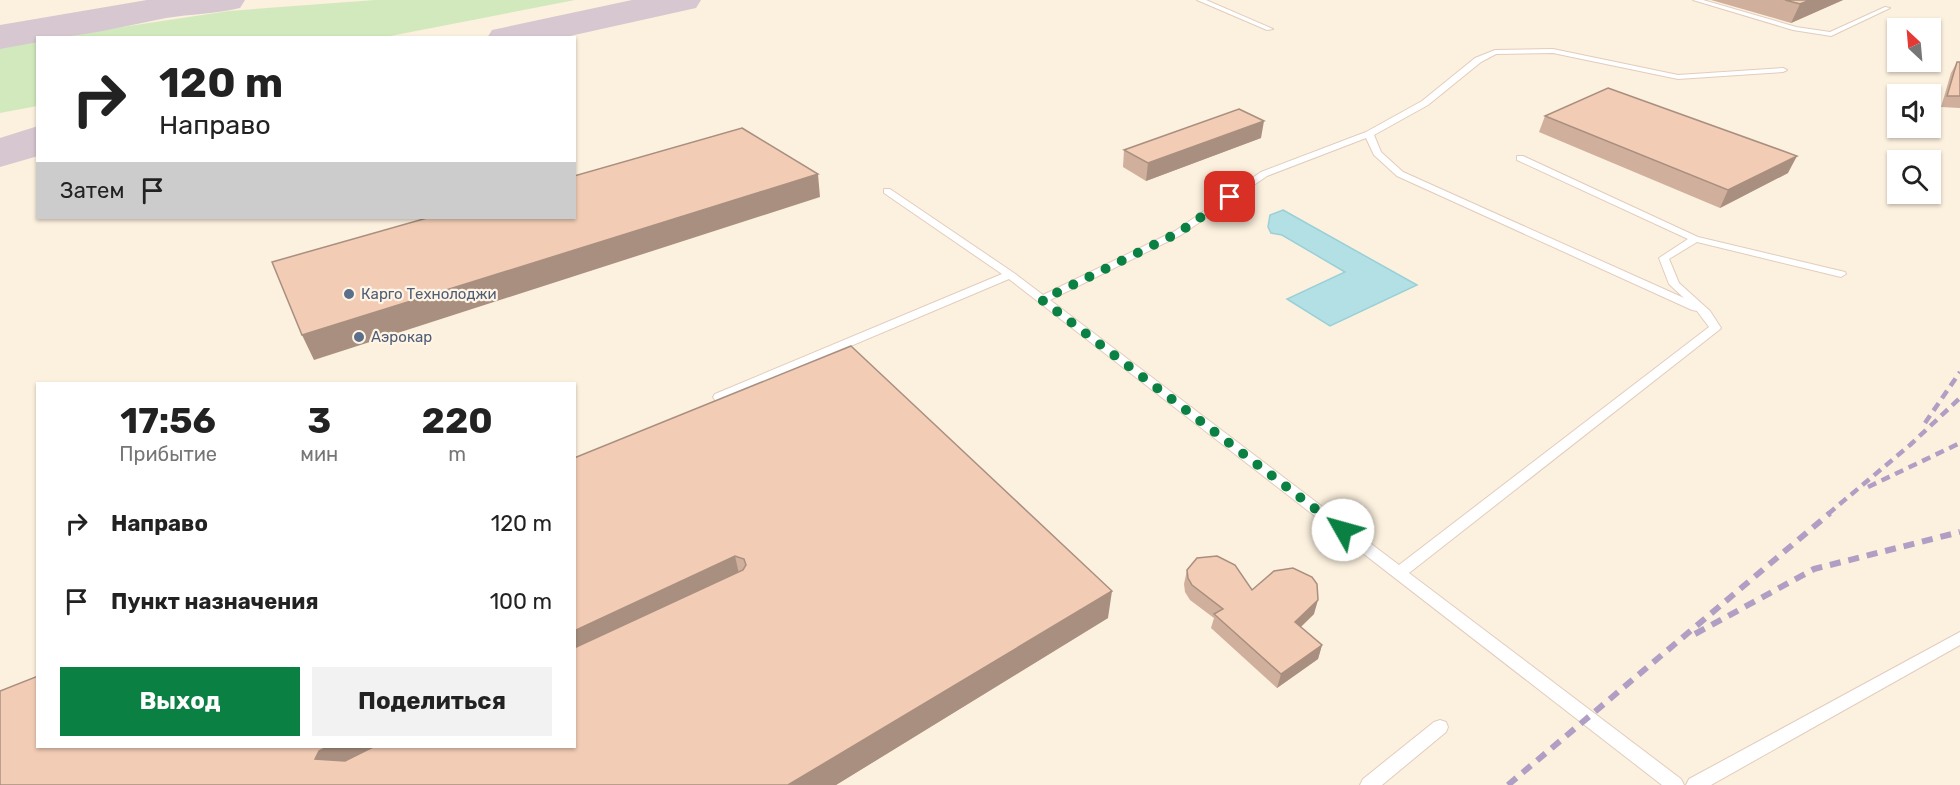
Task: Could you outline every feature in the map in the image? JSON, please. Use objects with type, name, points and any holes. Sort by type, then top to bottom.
[{"type":"lane","points":[[1200,0],[1269,29]]},
{"type":"lane","points":[[1696,0],[1795,28],[1831,34],[1887,8]]},
{"type":"lane","points":[[1042,300],[1178,233],[1264,174],[1369,134],[1425,103],[1478,60],[1495,52],[1553,51],[1678,77],[1783,70]]},
{"type":"lane","points":[[1369,134],[1377,153],[1400,174],[1706,313]]},
{"type":"lane","points":[[1520,158],[1695,239],[1840,274]]},
{"type":"lane","points":[[887,191],[1010,275],[1675,785]]},
{"type":"lane","points":[[1399,573],[1714,328],[1706,313],[1674,284],[1664,258],[1695,239]]},
{"type":"lane","points":[[719,397],[1010,275]]},
{"type":"lane","points":[[1695,785],[1960,638]]},
{"type":"lane","points":[[1369,785],[1440,727]]},
{"type":"green space","points":[[375,0],[575,0],[390,36],[62,36],[229,11]]},
{"type":"green space","points":[[36,41],[36,106],[0,113],[0,47]]},
{"type":"water","points":[[1283,210],[1417,285],[1330,326],[1287,299],[1345,272],[1282,235],[1271,233],[1268,227],[1270,215]]},
{"type":"building","points":[[1785,0],[1810,0],[1800,4]]},
{"type":"building","points":[[1957,62],[1960,62],[1960,96],[1947,96]]},
{"type":"building","points":[[1608,88],[1797,156],[1728,190],[1545,116]]},
{"type":"building","points":[[1239,109],[1264,121],[1148,163],[1124,150]]},
{"type":"building","points":[[742,128],[818,174],[302,335],[272,262],[423,219],[576,219],[576,175]]},
{"type":"building","points":[[851,346],[1112,591],[788,785],[0,785],[0,691],[36,677],[36,748],[325,748],[319,751],[315,759],[345,761],[371,748],[576,748],[576,647],[743,570],[746,565],[744,559],[735,556],[576,630],[576,457]]},
{"type":"building","points":[[1217,556],[1235,565],[1252,590],[1274,571],[1293,568],[1312,577],[1317,584],[1318,600],[1295,622],[1322,645],[1281,674],[1214,614],[1223,609],[1192,585],[1188,578],[1187,570],[1197,558]]},
{"type":"taxiway","points":[[0,37],[169,7],[227,0]]},
{"type":"taxiway","points":[[515,36],[683,0]]},
{"type":"taxiway","points":[[0,153],[36,141]]},
{"type":"railway","points":[[1925,423],[1960,372]]},
{"type":"railway","points":[[1828,514],[1910,445],[1960,398]]},
{"type":"railway","points":[[1868,487],[1960,443]]},
{"type":"railway","points":[[1508,785],[1830,513]]},
{"type":"railway","points":[[1695,634],[1814,569],[1960,532]]},
{"type":"place","name":"Карго Технолоджи","points":[[349,294]]},
{"type":"place","name":"Аэрокар","points":[[359,337]]},
{"type":"route","points":[[1230,197],[1178,233],[1042,300],[1343,530]]}]
